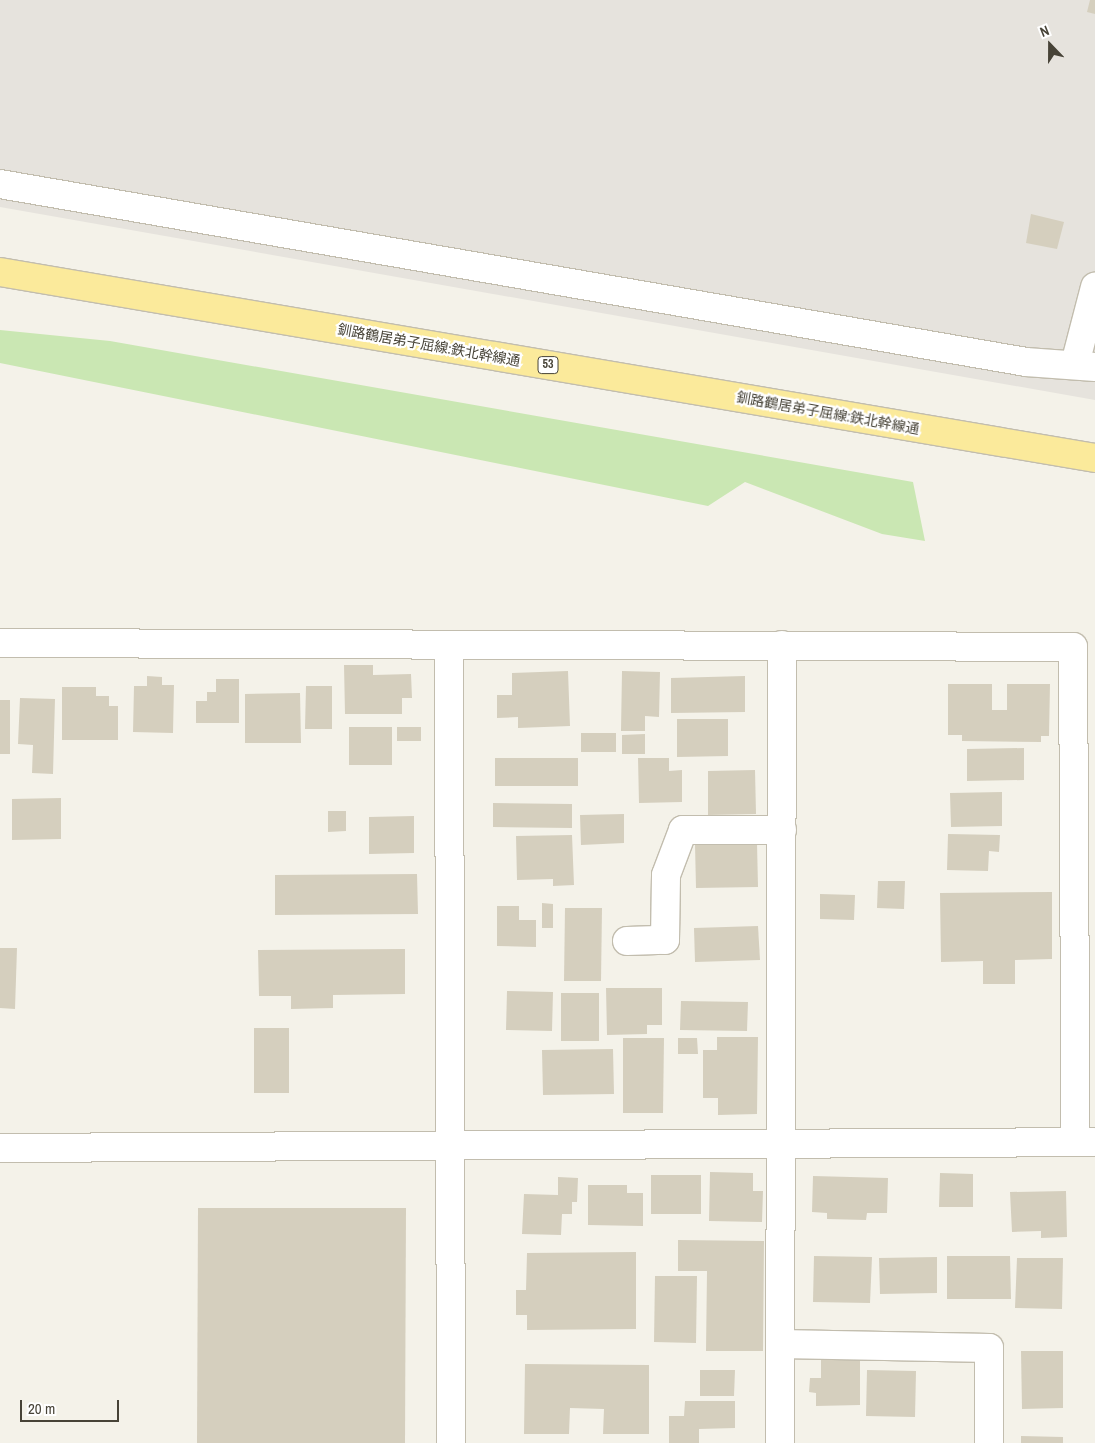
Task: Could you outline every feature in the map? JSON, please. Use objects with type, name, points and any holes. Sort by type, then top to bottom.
[{"type":"main road","name":"釧路鶴居弟子屈線:鉄北幹線通","points":[[0,272],[1095,458]]},
{"type":"street","points":[[0,184],[1016,360],[1085,365],[1095,287]]},
{"type":"street","points":[[0,643],[1073,647],[1086,1142],[781,1146],[0,1148]]},
{"type":"street","points":[[780,1443],[782,645]]},
{"type":"street","points":[[449,646],[453,1146],[451,1443]]},
{"type":"street","points":[[627,941],[665,940],[666,875],[683,830],[782,830]]},
{"type":"street","points":[[781,1344],[990,1348],[990,1443]]},
{"type":"shaded area","points":[[0,0],[1095,0],[1095,400],[0,207]]},
{"type":"green space","points":[[0,330],[110,341],[913,482],[925,541],[882,534],[745,482],[708,506],[0,363]]},
{"type":"building","points":[[1090,0],[1095,0],[1095,14],[1087,12]]},
{"type":"building","points":[[1031,214],[1064,222],[1057,249],[1026,243]]},
{"type":"building","points":[[344,665],[373,665],[373,675],[411,674],[412,698],[402,698],[402,714],[345,714]]},
{"type":"building","points":[[568,671],[570,726],[518,728],[518,717],[497,718],[497,695],[512,695],[512,673]]},
{"type":"building","points":[[622,671],[660,672],[659,717],[645,716],[645,731],[621,731]]},
{"type":"building","points":[[147,676],[162,677],[162,685],[174,685],[173,733],[133,732],[134,686],[147,686]]},
{"type":"building","points":[[745,676],[745,712],[671,713],[671,678]]},
{"type":"building","points":[[216,679],[239,679],[239,723],[196,723],[196,701],[207,701],[207,692],[216,692]]},
{"type":"building","points":[[948,684],[992,684],[992,710],[1007,710],[1007,684],[1050,684],[1049,736],[1041,736],[1041,742],[962,741],[962,735],[948,735]]},
{"type":"building","points":[[306,686],[332,686],[332,729],[305,729]]},
{"type":"building","points":[[62,687],[96,687],[96,696],[109,696],[109,706],[118,706],[118,740],[62,740]]},
{"type":"building","points":[[300,693],[301,743],[245,743],[245,694]]},
{"type":"building","points":[[20,698],[55,699],[53,774],[32,773],[33,745],[18,744]]},
{"type":"building","points":[[0,700],[10,700],[10,754],[0,754]]},
{"type":"building","points":[[677,719],[728,719],[728,756],[677,757]]},
{"type":"building","points":[[349,727],[392,727],[392,765],[349,765]]},
{"type":"building","points":[[397,727],[421,727],[421,741],[397,741]]},
{"type":"building","points":[[581,733],[616,733],[616,752],[581,752]]},
{"type":"building","points":[[645,734],[645,754],[622,754],[622,735]]},
{"type":"building","points":[[1024,748],[1024,780],[967,781],[967,749]]},
{"type":"building","points":[[495,758],[578,758],[578,786],[495,786]]},
{"type":"building","points":[[638,758],[669,758],[669,771],[682,770],[682,802],[639,803]]},
{"type":"building","points":[[755,770],[756,814],[708,815],[708,771]]},
{"type":"building","points":[[1002,792],[1002,826],[951,827],[950,793]]},
{"type":"building","points":[[61,798],[61,839],[12,840],[12,799]]},
{"type":"building","points":[[493,803],[572,804],[572,828],[493,827]]},
{"type":"building","points":[[328,811],[346,811],[346,831],[328,832]]},
{"type":"building","points":[[624,814],[624,843],[581,845],[580,815]]},
{"type":"building","points":[[414,816],[414,853],[369,854],[369,817]]},
{"type":"building","points":[[948,834],[1000,835],[999,852],[989,851],[988,871],[947,870]]},
{"type":"building","points":[[572,835],[574,885],[553,886],[553,879],[517,880],[516,836]]},
{"type":"building","points":[[757,843],[758,887],[696,888],[695,844]]},
{"type":"building","points":[[417,874],[418,914],[275,915],[275,875]]},
{"type":"building","points":[[878,881],[905,881],[904,909],[877,908]]},
{"type":"building","points":[[1052,892],[1052,959],[1015,960],[1015,984],[983,984],[983,961],[941,962],[940,893]]},
{"type":"building","points":[[820,894],[855,895],[854,920],[820,919]]},
{"type":"building","points":[[542,903],[553,904],[553,928],[542,928]]},
{"type":"building","points":[[497,906],[519,906],[519,920],[536,920],[536,947],[497,946]]},
{"type":"building","points":[[565,908],[602,908],[601,981],[564,981]]},
{"type":"building","points":[[758,926],[760,960],[695,962],[694,928]]},
{"type":"building","points":[[0,948],[17,948],[15,1009],[0,1008]]},
{"type":"building","points":[[405,949],[405,994],[333,995],[333,1008],[291,1009],[291,996],[259,996],[258,950]]},
{"type":"building","points":[[606,988],[662,988],[662,1025],[647,1025],[647,1034],[607,1035]]},
{"type":"building","points":[[507,991],[553,992],[552,1031],[506,1030]]},
{"type":"building","points":[[561,993],[599,993],[599,1041],[561,1041]]},
{"type":"building","points":[[681,1001],[748,1002],[747,1031],[680,1030]]},
{"type":"building","points":[[254,1028],[289,1028],[289,1093],[254,1093]]},
{"type":"building","points":[[717,1037],[758,1037],[757,1114],[718,1115],[718,1098],[703,1098],[703,1050],[717,1050]]},
{"type":"building","points":[[623,1038],[664,1038],[663,1113],[623,1113]]},
{"type":"building","points":[[678,1038],[697,1038],[698,1054],[678,1054]]},
{"type":"building","points":[[613,1049],[614,1094],[543,1095],[542,1050]]},
{"type":"building","points":[[710,1172],[753,1173],[753,1191],[763,1191],[762,1222],[709,1221]]},
{"type":"building","points":[[940,1173],[973,1174],[973,1207],[939,1207]]},
{"type":"building","points":[[651,1175],[701,1175],[701,1214],[651,1214]]},
{"type":"building","points":[[813,1176],[888,1178],[887,1213],[867,1213],[866,1220],[827,1219],[827,1213],[812,1212]]},
{"type":"building","points":[[558,1177],[578,1178],[577,1202],[572,1202],[572,1214],[562,1214],[561,1235],[522,1234],[524,1194],[558,1195]]},
{"type":"building","points":[[588,1185],[627,1185],[627,1193],[643,1193],[643,1226],[588,1225]]},
{"type":"building","points":[[1066,1191],[1067,1237],[1041,1238],[1041,1231],[1012,1232],[1010,1192]]},
{"type":"building","points":[[198,1208],[406,1208],[405,1443],[197,1443]]},
{"type":"building","points":[[678,1240],[764,1241],[763,1351],[706,1351],[707,1271],[678,1271]]},
{"type":"building","points":[[636,1252],[636,1329],[527,1330],[527,1315],[516,1315],[516,1290],[526,1290],[527,1253]]},
{"type":"building","points":[[814,1256],[872,1257],[870,1303],[813,1302]]},
{"type":"building","points":[[947,1256],[1010,1256],[1011,1299],[947,1299]]},
{"type":"building","points":[[937,1257],[937,1293],[880,1294],[879,1258]]},
{"type":"building","points":[[1017,1258],[1063,1258],[1062,1309],[1015,1308]]},
{"type":"building","points":[[655,1276],[697,1276],[696,1343],[654,1342]]},
{"type":"building","points":[[1021,1351],[1063,1351],[1063,1408],[1022,1409]]},
{"type":"building","points":[[821,1360],[860,1360],[860,1405],[816,1406],[816,1393],[809,1392],[810,1378],[821,1378]]},
{"type":"building","points":[[525,1364],[649,1365],[649,1434],[603,1434],[604,1409],[570,1408],[569,1434],[524,1434]]},
{"type":"building","points":[[700,1370],[735,1370],[734,1396],[700,1396]]},
{"type":"building","points":[[867,1370],[916,1371],[915,1417],[866,1416]]},
{"type":"building","points":[[685,1401],[735,1401],[735,1428],[699,1429],[699,1443],[669,1443],[669,1416],[684,1416]]},
{"type":"building","points":[[1021,1436],[1063,1437],[1063,1443],[1021,1443]]}]
